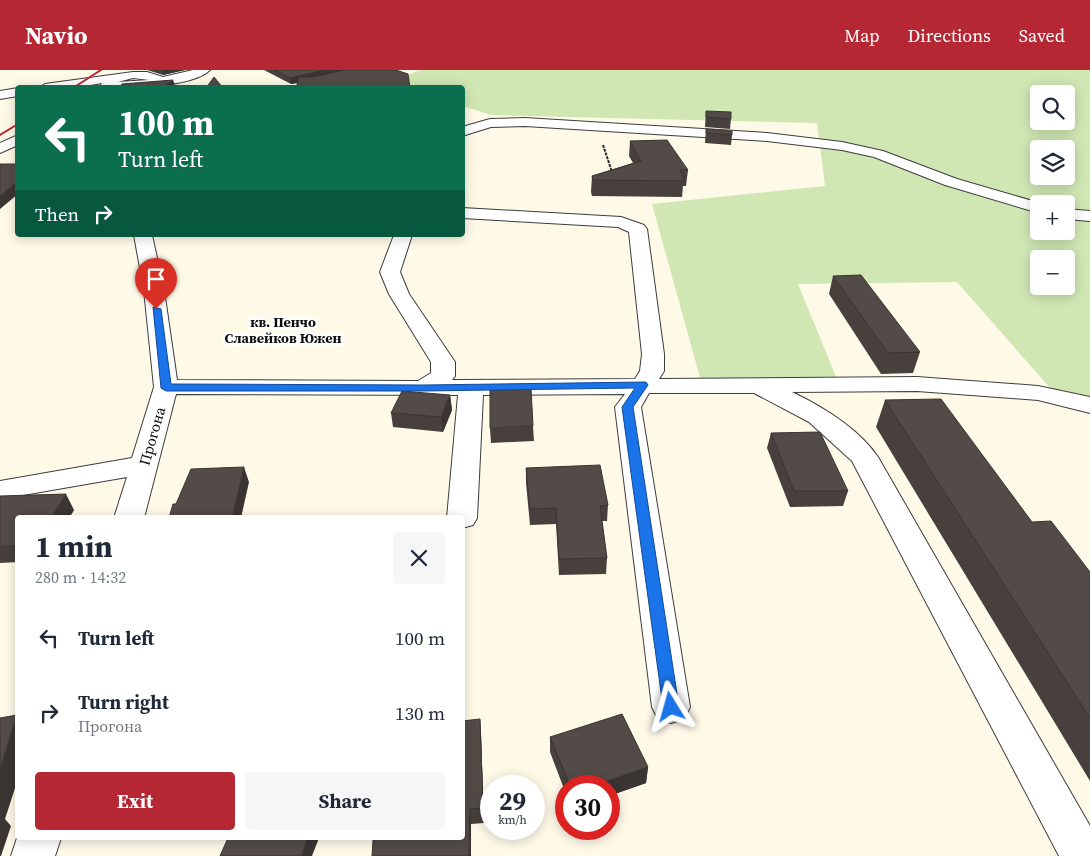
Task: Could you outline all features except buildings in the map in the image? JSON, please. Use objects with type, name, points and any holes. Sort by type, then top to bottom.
[{"type":"street","points":[[108,83],[130,72],[151,82],[200,70]]},
{"type":"street","points":[[83,85],[151,82],[184,77],[204,70]]},
{"type":"street","points":[[0,95],[15,92]]},
{"type":"street","points":[[465,131],[480,126],[505,122],[768,137],[842,146],[878,154],[950,182],[1030,205]]},
{"type":"street","points":[[0,149],[15,141]]},
{"type":"street","points":[[465,213],[621,222],[638,229],[653,354],[652,371],[628,407],[671,707]]},
{"type":"street","points":[[1075,215],[1090,216]]},
{"type":"street","name":"Прогона","points":[[130,515],[166,388],[154,290],[143,237]]},
{"type":"street","points":[[402,237],[390,272],[399,294],[443,362],[444,376],[423,388]]},
{"type":"street","points":[[166,388],[471,388],[917,384],[1038,393],[1090,405]]},
{"type":"street","points":[[756,386],[792,400],[839,430],[864,457],[1083,856]]},
{"type":"street","points":[[462,515],[471,388]]},
{"type":"street","points":[[0,490],[144,465]]},
{"type":"street","points":[[33,856],[37,840]]},
{"type":"path","points":[[597,126],[612,172]]},
{"type":"green space","points":[[421,70],[1090,70],[1090,405],[1058,397],[957,282],[798,284],[839,384],[702,385],[652,204],[825,186],[817,123],[491,115],[465,107],[465,85],[397,85],[387,82]]},
{"type":"railway","points":[[78,85],[101,70]]},
{"type":"railway","points":[[0,135],[15,126]]},
{"type":"district","name":"кв. Пенчо Славейков Южен","points":[[283,330]]},
{"type":"route","points":[[156,309],[166,388],[423,388],[642,385],[628,407],[671,707]]}]
